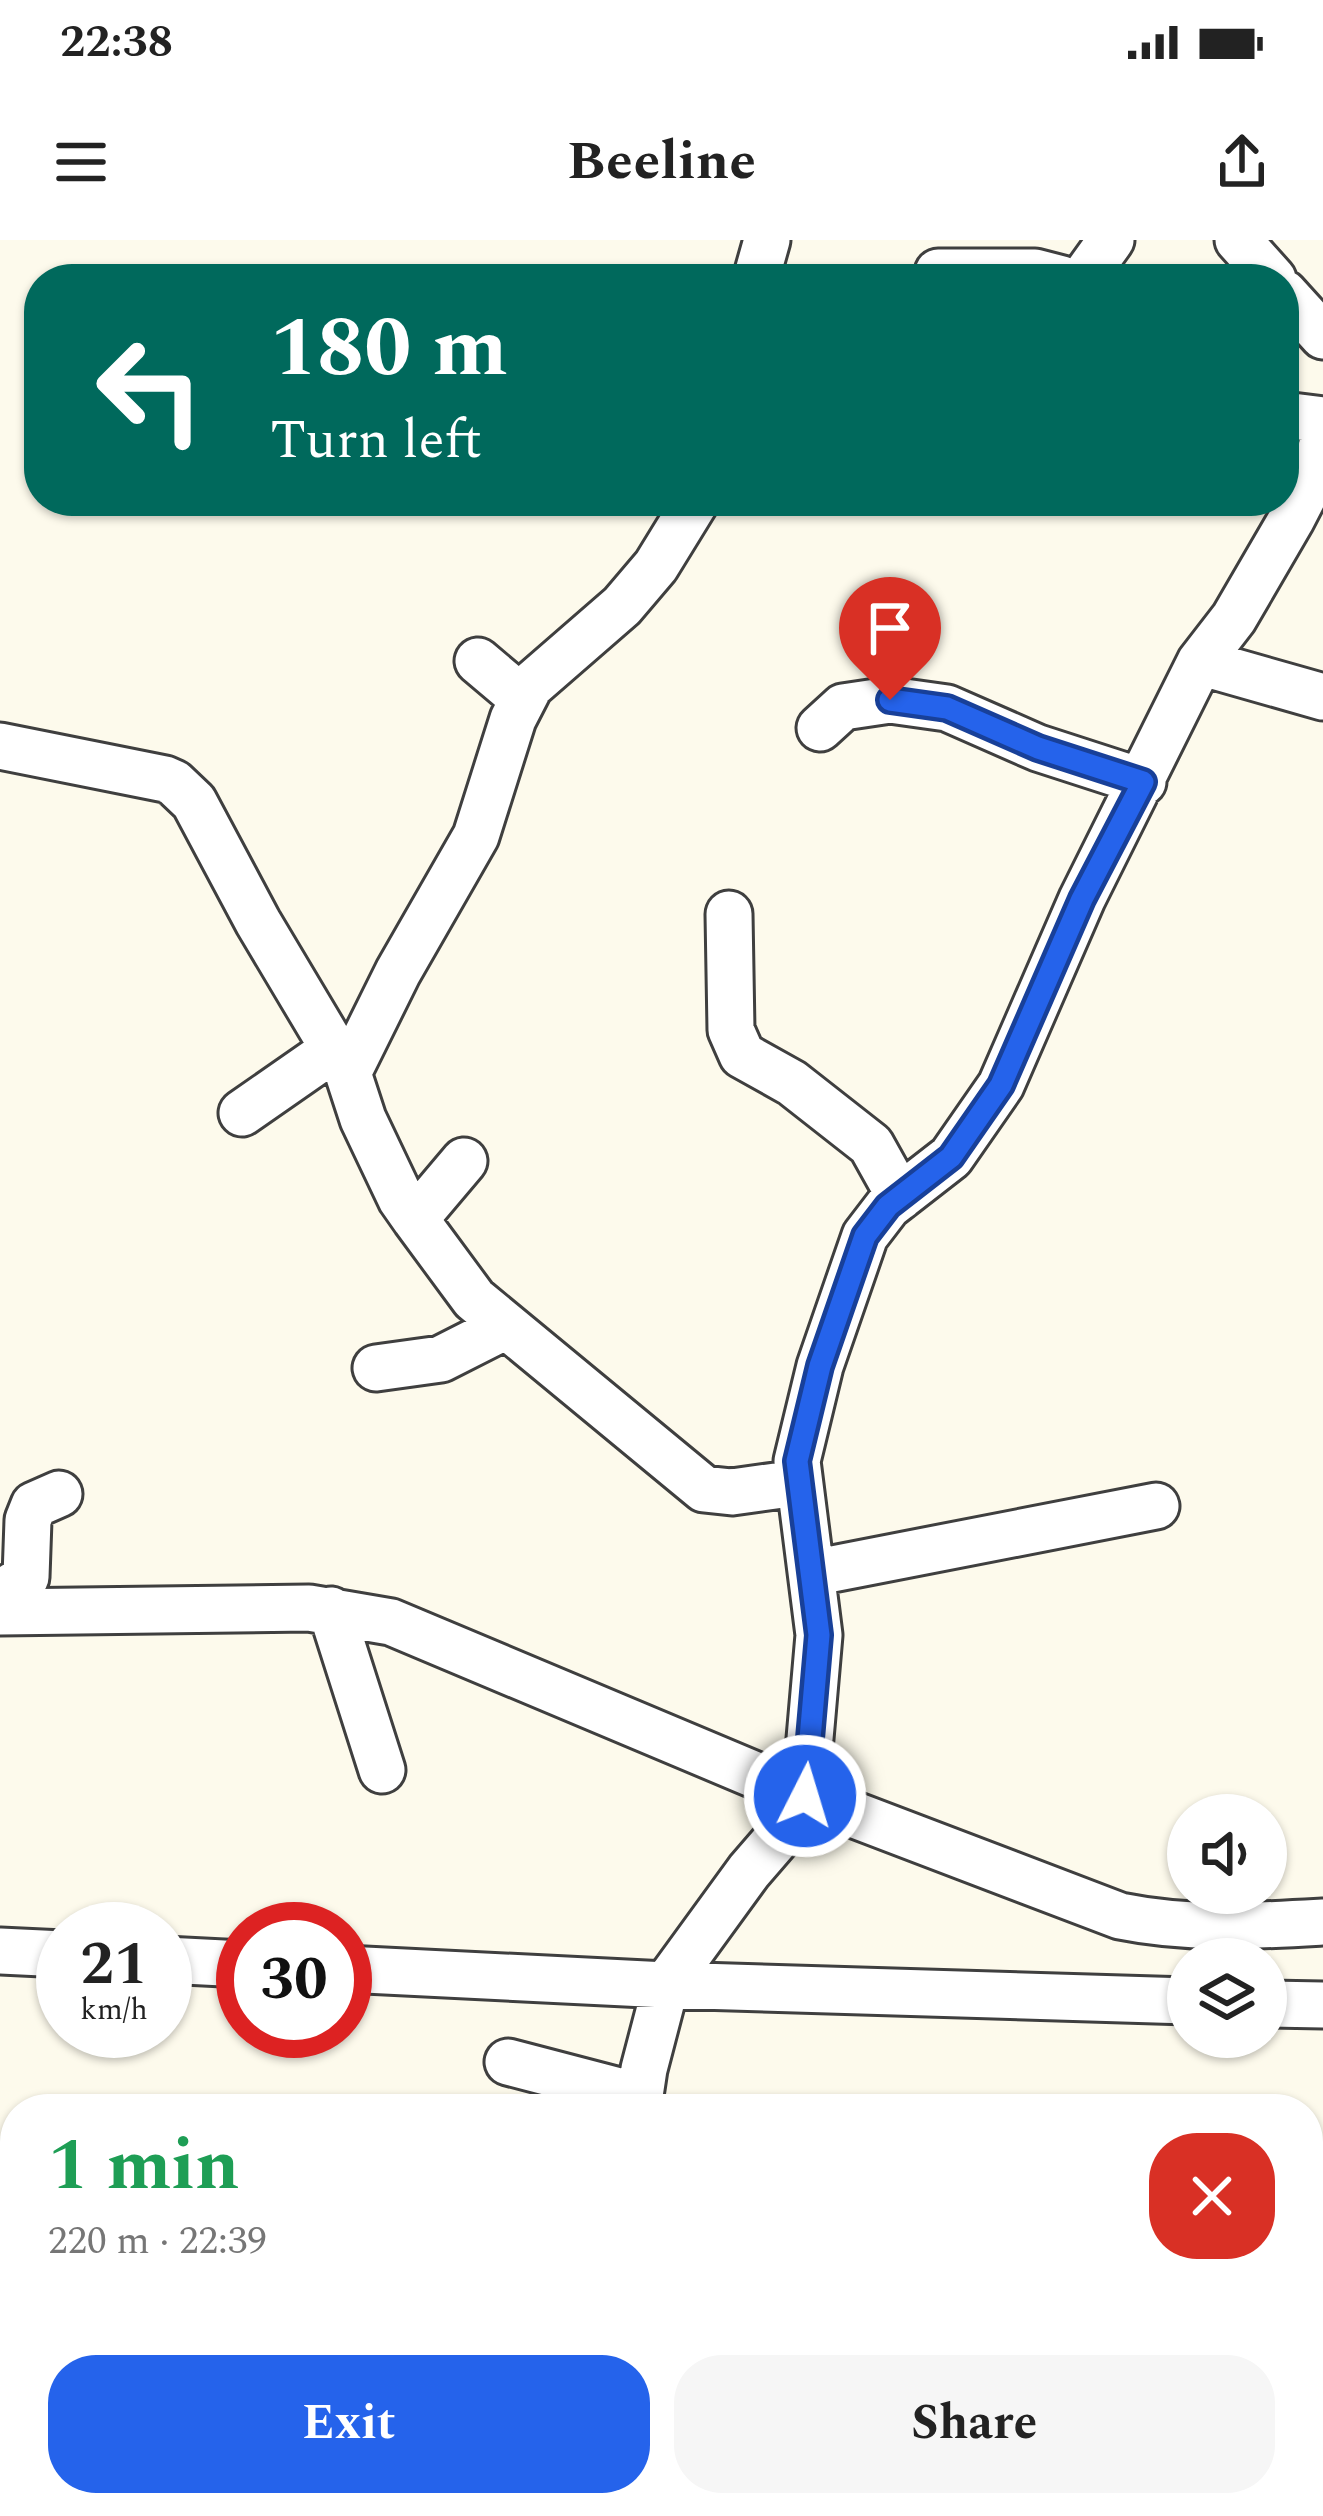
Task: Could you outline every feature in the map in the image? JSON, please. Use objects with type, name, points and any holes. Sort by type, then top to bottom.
[{"type":"street","points":[[1238,240],[1260,264]]},
{"type":"street","points":[[1299,310],[1323,336]]},
{"type":"street","points":[[1299,505],[1317,470],[1323,438]]},
{"type":"street","points":[[242,1113],[341,1061],[476,836],[513,718],[530,686],[622,606],[656,566],[687,516]]},
{"type":"street","points":[[640,2094],[666,1985],[749,1870],[787,1827],[805,1796],[819,1635],[797,1483],[801,1435],[865,1236],[901,1196],[951,1157],[1001,1085],[1082,899],[1200,662],[1234,618],[1293,516]]},
{"type":"street","points":[[478,661],[523,699]]},
{"type":"street","points":[[1200,662],[1323,697]]},
{"type":"street","points":[[820,728],[843,707],[890,700],[947,708],[1038,748],[1143,782]]},
{"type":"street","points":[[0,746],[165,779],[183,789],[341,1061],[401,1199],[474,1299],[704,1489],[732,1492],[797,1483]]},
{"type":"street","points":[[729,914],[731,1030],[742,1055],[818,1102],[871,1145],[901,1196]]},
{"type":"street","points":[[415,1219],[464,1161]]},
{"type":"street","points":[[376,1368],[441,1359],[506,1326]]},
{"type":"street","points":[[0,1594],[26,1576],[28,1520],[34,1504],[58,1494]]},
{"type":"street","points":[[812,1574],[1156,1506]]},
{"type":"street","points":[[0,1612],[238,1607],[331,1610],[391,1622],[805,1796],[1120,1916],[1220,1928],[1323,1922]]},
{"type":"street","points":[[331,1610],[382,1770]]},
{"type":"street","points":[[0,1951],[36,1953]]},
{"type":"street","points":[[372,1970],[1167,2000]]},
{"type":"street","points":[[1287,2005],[1323,2006]]},
{"type":"street","points":[[508,2062],[609,2094]]},
{"type":"route","points":[[805,1796],[819,1635],[797,1461],[836,1316],[865,1236],[888,1206],[951,1157],[1001,1085],[1082,899],[1143,782],[1038,748],[947,708],[890,700]]}]
